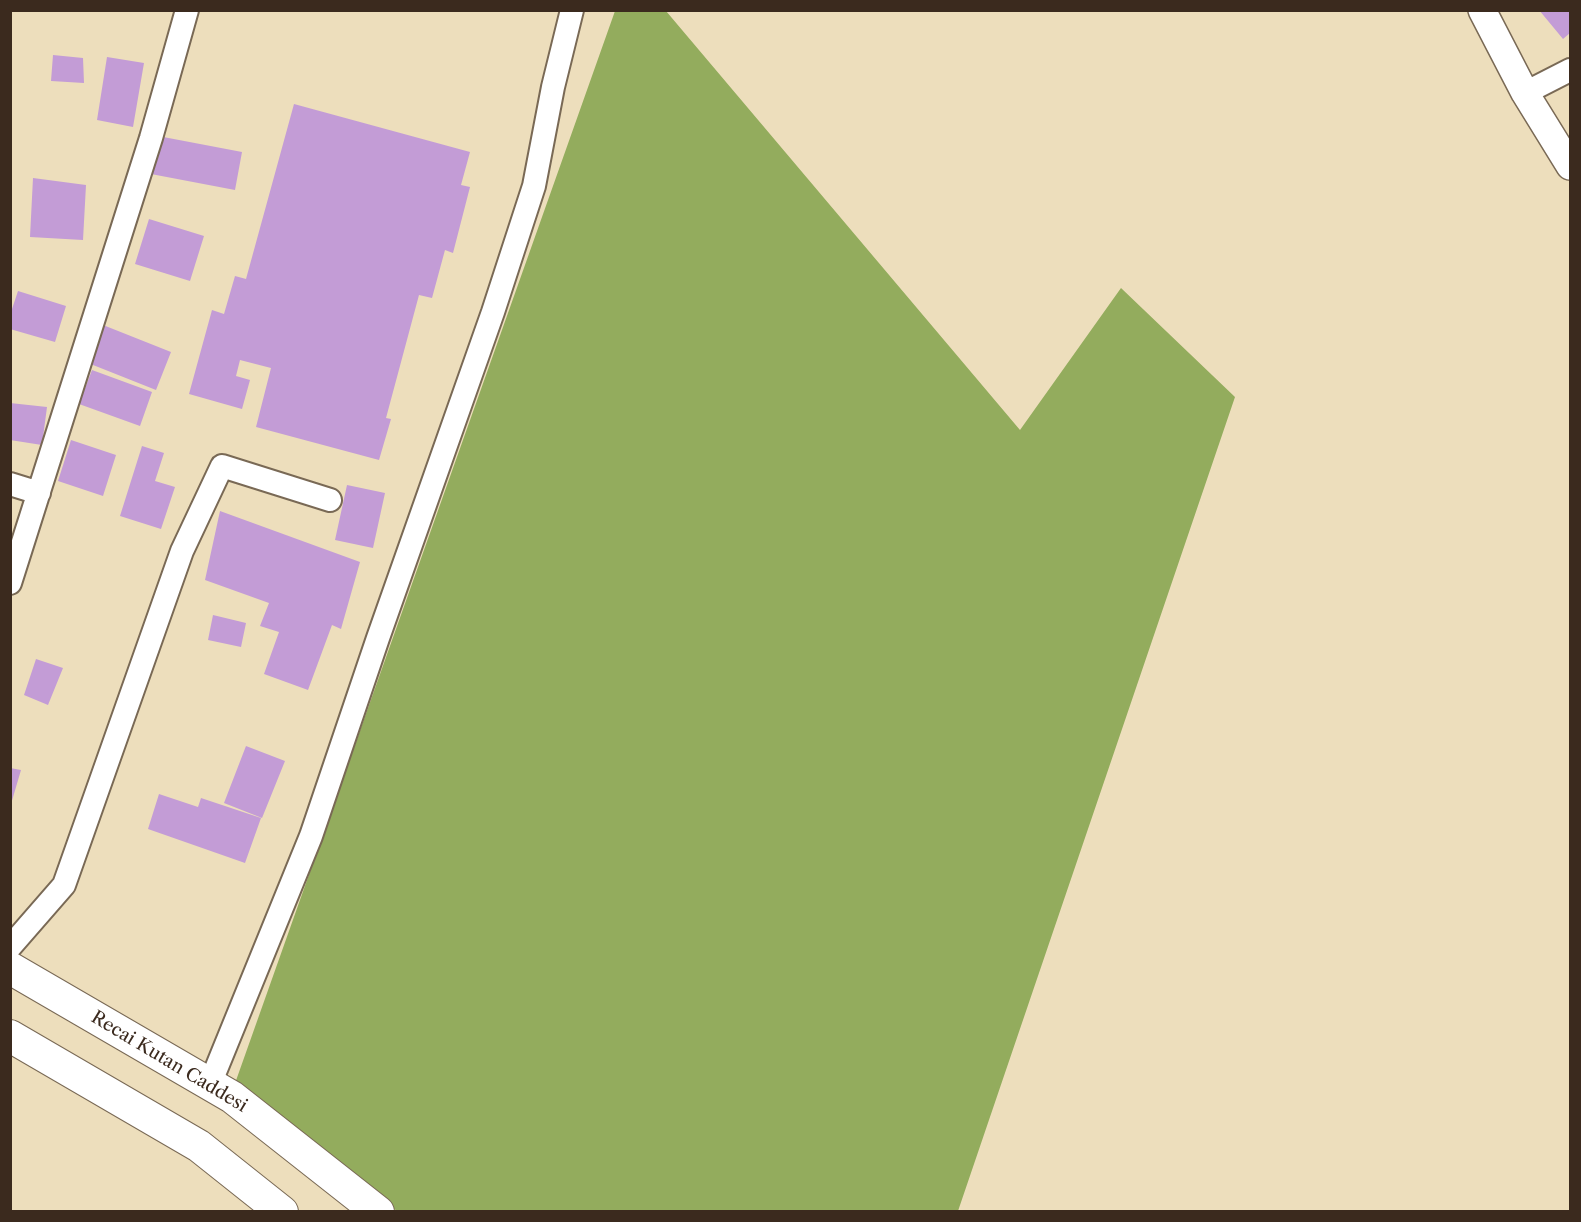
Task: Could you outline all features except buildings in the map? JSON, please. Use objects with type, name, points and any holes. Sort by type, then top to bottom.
[{"type":"main road","name":"Recai Kutan Caddesi","points":[[10,968],[232,1097],[378,1212]]},
{"type":"main road","points":[[10,1036],[199,1146],[282,1212]]},
{"type":"street","points":[[10,583],[151,138],[187,10]]},
{"type":"street","points":[[210,1084],[311,836],[493,312],[534,186],[553,87],[572,10]]},
{"type":"street","points":[[1482,10],[1526,93],[1570,166]]},
{"type":"street","points":[[1526,93],[1570,70]]},
{"type":"street","points":[[10,947],[64,885],[182,551],[222,466],[330,500]]},
{"type":"street","points":[[10,484],[39,493]]},
{"type":"green space","points":[[615,11],[666,11],[1020,430],[1121,288],[1235,397],[958,1211],[397,1211],[233,1089]]}]
